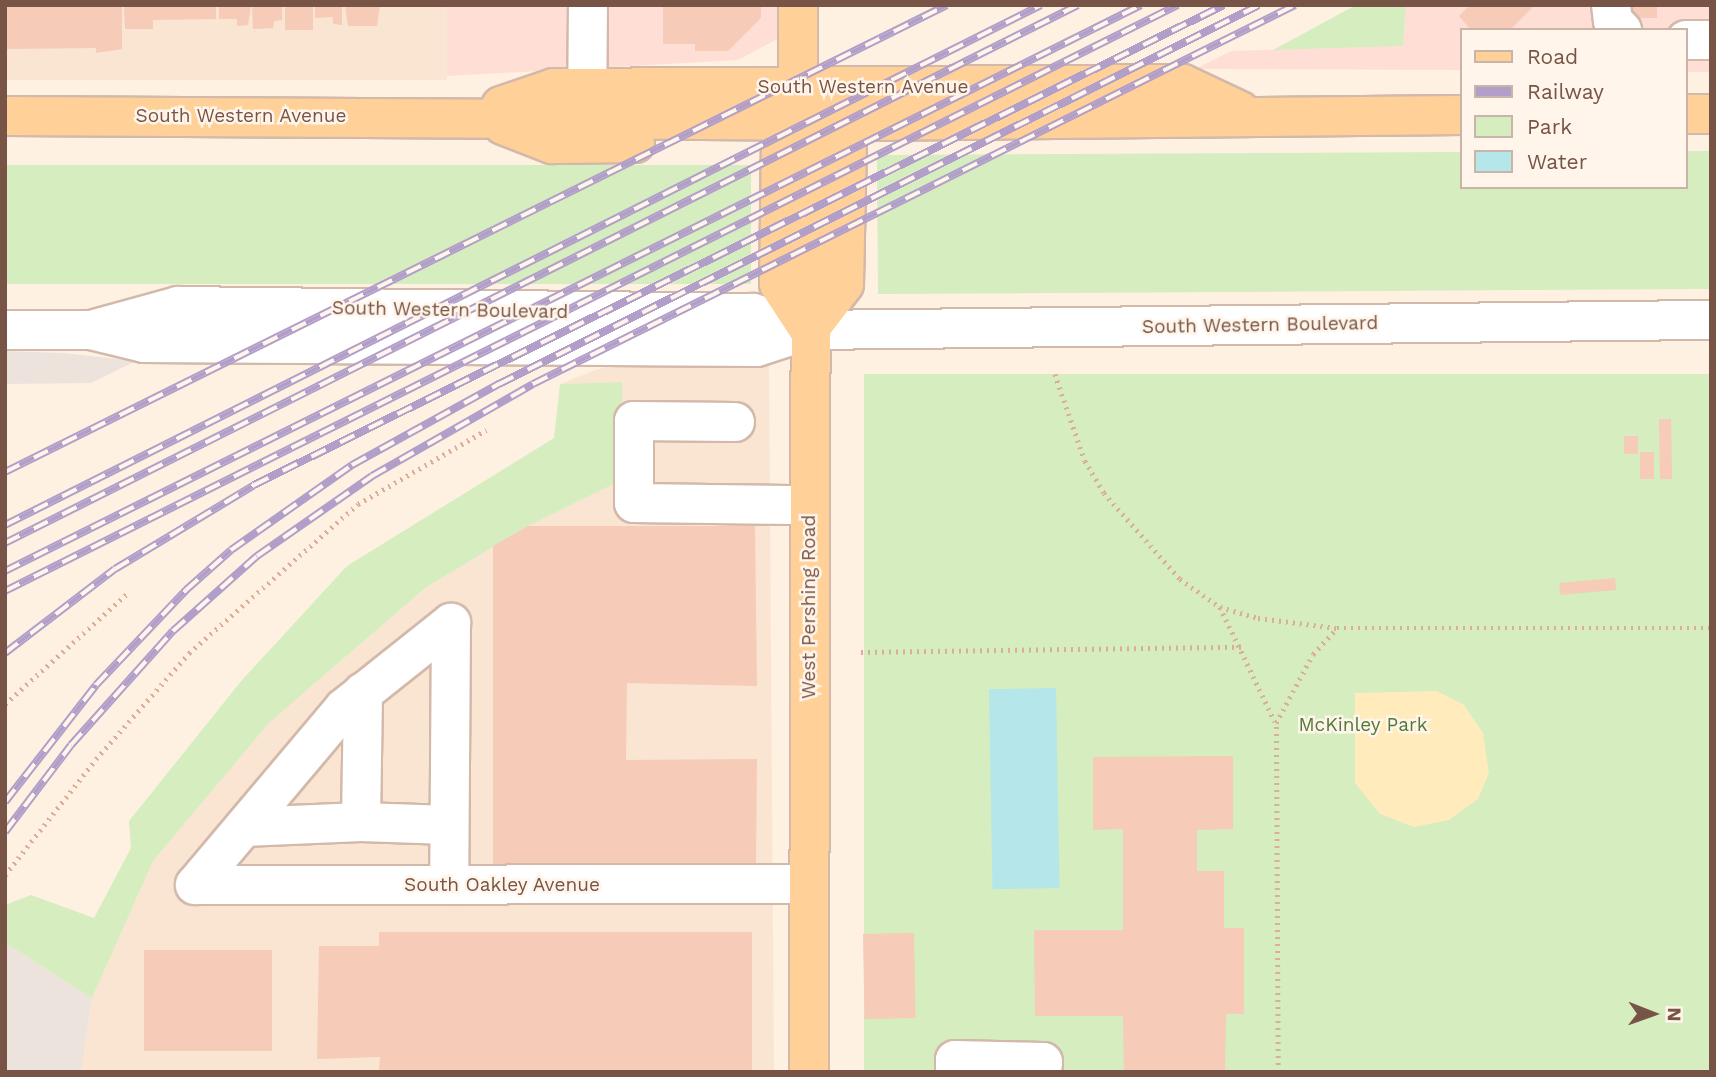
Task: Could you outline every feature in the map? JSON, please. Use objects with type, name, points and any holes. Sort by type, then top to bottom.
[{"type":"main road","points":[[798,5],[812,120],[844,284],[809,330],[779,284],[812,120],[824,5]]},
{"type":"main road","name":"South Western Avenue","points":[[476,115],[552,144],[1183,84],[1249,115]]},
{"type":"main road","name":"South Western Avenue","points":[[5,116],[476,115],[588,102],[812,120],[1173,141],[1249,115],[1460,115]]},
{"type":"main road","points":[[1688,114],[1711,114]]},
{"type":"main road","name":"West Pershing Road","points":[[809,330],[809,1072]]},
{"type":"street","points":[[588,5],[588,102]]},
{"type":"street","points":[[1611,5],[1613,21],[1620,28]]},
{"type":"street","points":[[1688,40],[1711,40]]},
{"type":"street","name":"South Western Boulevard","points":[[5,330],[91,330],[144,343],[757,347],[809,330],[1711,320]]},
{"type":"street","points":[[735,422],[634,421],[634,503],[809,505]]},
{"type":"street","points":[[244,827],[344,708],[451,623],[449,885]]},
{"type":"street","points":[[362,822],[363,692]]},
{"type":"street","points":[[244,827],[362,822],[449,825]]},
{"type":"street","name":"South Oakley Avenue","points":[[244,827],[195,885],[809,884]]},
{"type":"street","points":[[955,1072],[956,1060],[1042,1062],[1042,1072]]},
{"type":"path","points":[[1055,374],[1085,461],[1104,493],[1180,579],[1220,607],[1258,618],[1337,628],[1711,628]]},
{"type":"path","points":[[5,875],[96,759],[199,644],[358,504],[486,430]]},
{"type":"path","points":[[5,704],[128,593]]},
{"type":"path","points":[[1220,607],[1242,647],[1276,723],[1278,1072]]},
{"type":"path","points":[[1276,723],[1313,654],[1337,628]]},
{"type":"path","points":[[860,652],[1242,647]]},
{"type":"shaded area","points":[[5,5],[447,5],[447,80],[5,80]]},
{"type":"shaded area","points":[[447,5],[781,5],[781,37],[738,60],[447,76]]},
{"type":"shaded area","points":[[1406,5],[1711,5],[1711,72],[1688,72],[1688,28],[1460,28],[1460,70],[1195,69],[1231,51],[1403,46]]},
{"type":"shaded area","points":[[5,351],[63,353],[136,361],[91,383],[5,384]]},
{"type":"shaded area","points":[[769,362],[774,1072],[81,1072],[92,998],[153,861],[269,723],[425,588],[528,526],[622,480],[622,382],[560,384],[611,364]]},
{"type":"shaded area","points":[[5,943],[92,998],[81,1072],[5,1072]]},
{"type":"green space","points":[[1356,5],[1406,5],[1403,46],[1273,50]]},
{"type":"green space","points":[[1688,151],[1711,151],[1711,289],[878,294],[877,155],[1460,152],[1460,189],[1688,189]]},
{"type":"green space","points":[[5,165],[751,165],[751,284],[5,284]]},
{"type":"green space","name":"McKinley Park","points":[[864,374],[1711,374],[1711,1072],[864,1072]]},
{"type":"green space","points":[[622,382],[622,480],[528,526],[425,588],[269,723],[153,861],[92,998],[5,943],[5,905],[31,895],[94,918],[131,848],[129,821],[242,680],[347,566],[554,438],[560,384]]},
{"type":"sand","points":[[1437,691],[1464,705],[1483,733],[1489,773],[1478,799],[1449,820],[1414,827],[1380,814],[1355,783],[1355,693]]},
{"type":"water","points":[[1056,688],[1059,888],[993,889],[989,689]]},
{"type":"building","points":[[5,5],[122,5],[122,49],[96,53],[96,48],[5,49]]},
{"type":"building","points":[[124,5],[216,5],[216,19],[153,20],[153,29],[125,29]]},
{"type":"building","points":[[219,5],[251,5],[248,25],[237,26],[237,19],[219,19]]},
{"type":"building","points":[[252,5],[282,5],[282,20],[274,21],[273,28],[253,29]]},
{"type":"building","points":[[285,5],[313,5],[313,30],[285,30]]},
{"type":"building","points":[[315,5],[342,5],[342,25],[333,24],[333,17],[315,18]]},
{"type":"building","points":[[345,5],[380,5],[377,26],[348,26]]},
{"type":"building","points":[[663,5],[761,5],[761,18],[728,51],[695,51],[695,44],[663,44]]},
{"type":"building","points":[[1470,5],[1535,5],[1512,28],[1469,28],[1459,16]]},
{"type":"building","points":[[1620,5],[1657,5],[1657,18],[1620,18]]},
{"type":"building","points":[[1659,419],[1671,419],[1672,479],[1660,479]]},
{"type":"building","points":[[1624,436],[1638,436],[1638,454],[1624,454]]},
{"type":"building","points":[[1640,452],[1654,452],[1654,479],[1640,479]]},
{"type":"building","points":[[528,526],[755,526],[757,686],[627,683],[626,760],[757,759],[756,865],[493,864],[493,546]]},
{"type":"building","points":[[1615,578],[1616,590],[1560,595],[1559,583]]},
{"type":"building","points":[[1233,756],[1233,829],[1197,830],[1197,871],[1224,871],[1224,928],[1244,928],[1244,1014],[1226,1014],[1225,1072],[1124,1072],[1123,1016],[1035,1016],[1034,930],[1123,930],[1123,829],[1093,830],[1093,757]]},
{"type":"building","points":[[379,932],[752,932],[752,1072],[379,1072],[380,1057],[317,1059],[319,946],[379,946]]},
{"type":"building","points":[[914,933],[915,1018],[864,1019],[863,934]]},
{"type":"building","points":[[144,950],[272,950],[272,1051],[144,1051]]},
{"type":"railway","points":[[5,472],[947,5]]},
{"type":"railway","points":[[5,525],[1041,5]]},
{"type":"railway","points":[[5,543],[1078,5]]},
{"type":"railway","points":[[5,571],[1141,5]]},
{"type":"railway","points":[[5,591],[1178,5]]},
{"type":"railway","points":[[5,653],[115,569],[254,485],[1224,5]]},
{"type":"railway","points":[[5,802],[96,685],[186,590],[231,550],[352,465],[499,384],[1259,5]]},
{"type":"railway","points":[[5,832],[71,745],[173,631],[257,556],[372,476],[533,384],[1295,5]]}]
